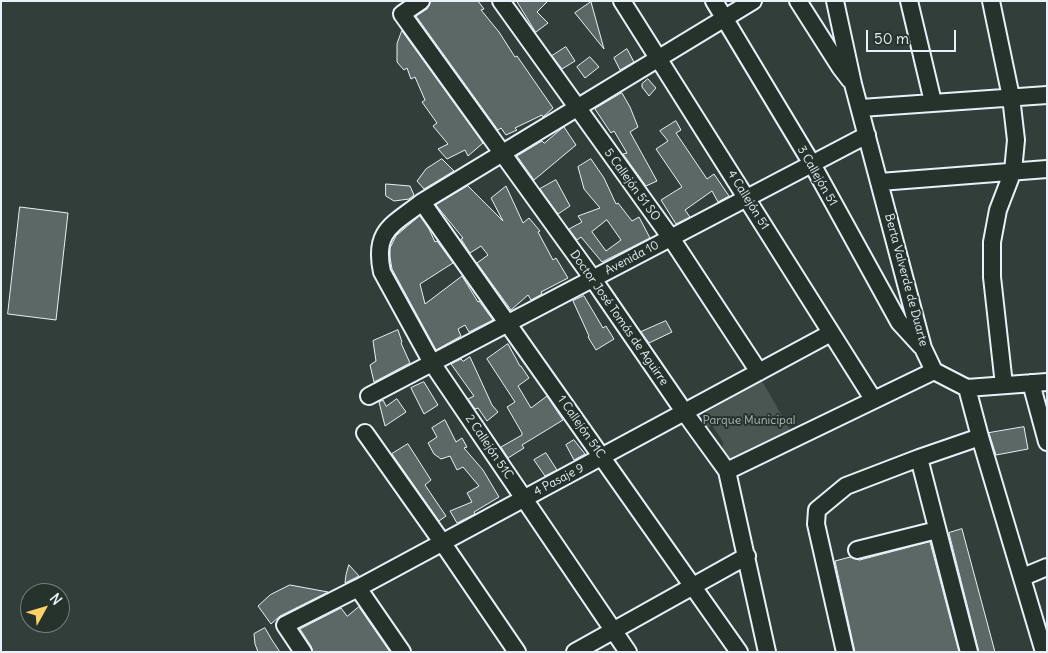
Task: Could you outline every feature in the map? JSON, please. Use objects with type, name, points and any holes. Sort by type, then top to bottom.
[{"type":"street","name":"Doctor José Tomás de Aguirre","points":[[421,1],[402,14],[593,279],[684,413],[727,471],[767,652]]},
{"type":"street","name":"5 Callejón 51 SO","points":[[501,1],[671,238],[758,372]]},
{"type":"street","name":"4 Callejón 51","points":[[622,1],[873,399]]},
{"type":"street","name":"3 Callejón 51","points":[[714,1],[812,164],[899,322],[923,348]]},
{"type":"street","points":[[422,202],[753,1]]},
{"type":"street","points":[[798,1],[853,84]]},
{"type":"street","name":"Berta Valverde de Duarte","points":[[835,1],[853,84],[923,348],[934,371]]},
{"type":"street","points":[[909,1],[933,102]]},
{"type":"street","points":[[991,1],[1012,97],[1016,140],[1013,171],[998,210],[992,242],[992,278],[1004,385]]},
{"type":"street","points":[[860,108],[1047,95]]},
{"type":"street","name":"Avenida 10","points":[[369,396],[867,135]]},
{"type":"street","points":[[880,182],[1047,169]]},
{"type":"street","name":"2 Callejón 51C","points":[[422,202],[386,230],[381,242],[379,258],[382,272],[432,364],[628,652]]},
{"type":"street","name":"1 Callejón 51C","points":[[422,202],[739,652]]},
{"type":"street","name":"4 Pasaje 9","points":[[303,652],[285,625],[358,588],[832,332]]},
{"type":"street","points":[[727,471],[934,371],[967,388],[1039,382],[1047,442]]},
{"type":"street","points":[[967,388],[1044,652]]},
{"type":"street","points":[[365,433],[442,542],[516,652]]},
{"type":"street","points":[[845,652],[816,524],[817,510],[846,486],[980,437]]},
{"type":"street","points":[[919,458],[969,652]]},
{"type":"street","points":[[857,550],[937,530]]},
{"type":"street","points":[[575,652],[747,556]]},
{"type":"street","points":[[1023,577],[1047,567]]},
{"type":"street","points":[[358,588],[402,652]]},
{"type":"green space","name":"Parque Municipal","points":[[762,381],[792,433],[734,460],[718,452],[723,452],[723,442],[712,425],[706,429],[703,414]]},
{"type":"building","points":[[431,1],[478,1],[484,9],[481,10],[499,32],[515,57],[517,56],[553,108],[543,117],[542,115],[515,128],[517,130],[506,135],[501,128],[498,130],[416,16],[427,9]]},
{"type":"building","points":[[517,1],[548,1],[537,12],[548,23],[536,32]]},
{"type":"building","points":[[591,2],[604,49],[575,13]]},
{"type":"building","points":[[402,31],[483,143],[468,156],[465,150],[447,159],[438,149],[448,144],[433,126],[437,123],[422,102],[425,100],[415,77],[411,79],[407,68],[404,70],[397,62],[397,44]]},
{"type":"building","points":[[566,47],[575,61],[562,69],[552,56]]},
{"type":"building","points":[[627,49],[634,62],[620,70],[614,58]]},
{"type":"building","points":[[590,57],[599,67],[585,78],[577,67]]},
{"type":"building","points":[[648,79],[656,88],[649,96],[642,87],[642,84]]},
{"type":"building","points":[[622,93],[638,127],[630,132],[657,181],[646,186],[623,154],[627,153],[614,131],[611,133],[595,109]]},
{"type":"building","points":[[676,121],[681,130],[676,133],[707,179],[714,174],[729,196],[718,202],[712,191],[685,210],[690,217],[676,224],[661,200],[682,187],[656,149],[668,141],[660,131]]},
{"type":"building","points":[[564,127],[576,145],[534,180],[517,156],[542,141],[544,143]]},
{"type":"building","points":[[442,159],[454,171],[424,189],[417,181],[426,169]]},
{"type":"building","points":[[591,159],[604,178],[616,204],[618,203],[632,221],[639,217],[650,238],[602,262],[581,237],[577,240],[569,229],[582,222],[578,216],[600,208],[584,189],[578,167]],"holes":[[[607,220],[621,240],[606,251],[592,232]]]},
{"type":"building","points":[[556,180],[570,206],[558,214],[540,189]]},
{"type":"building","points":[[386,184],[410,186],[414,195],[409,199],[394,201],[386,196]]},
{"type":"building","points":[[468,186],[503,221],[491,198],[506,186],[523,223],[529,218],[540,231],[538,232],[553,260],[556,258],[568,278],[541,292],[542,294],[531,300],[528,295],[511,310],[477,263],[488,255],[481,246],[470,253],[461,239],[463,238],[436,205]]},
{"type":"building","points":[[20,207],[68,213],[56,320],[8,314]]},
{"type":"building","points":[[420,216],[435,242],[437,241],[453,263],[420,284],[425,304],[462,276],[478,302],[493,320],[469,332],[465,325],[458,329],[461,336],[436,350],[392,269],[390,257],[390,248],[396,236]]},
{"type":"building","points":[[584,296],[603,328],[606,326],[614,339],[596,350],[588,337],[573,301]]},
{"type":"building","points":[[666,321],[672,332],[649,343],[641,332]]},
{"type":"building","points":[[398,330],[401,343],[410,363],[374,382],[370,365],[376,361],[373,341]]},
{"type":"building","points":[[508,344],[529,378],[518,386],[531,408],[547,396],[563,420],[522,445],[524,448],[508,458],[501,447],[522,435],[522,433],[507,407],[515,402],[487,359]]},
{"type":"building","points":[[470,357],[492,405],[498,412],[487,421],[478,408],[475,409],[468,399],[474,396],[451,364]]},
{"type":"building","points":[[424,382],[438,405],[424,414],[411,388]]},
{"type":"building","points":[[397,399],[406,412],[385,426],[379,402],[383,400],[386,406]]},
{"type":"building","points":[[445,420],[456,442],[462,438],[467,447],[464,448],[483,470],[499,497],[474,512],[475,514],[457,523],[450,511],[472,502],[467,493],[479,486],[463,467],[457,470],[450,456],[441,459],[434,454],[428,443],[437,437],[432,428]]},
{"type":"building","points":[[1024,427],[1028,449],[996,455],[989,433]]},
{"type":"building","points":[[574,440],[585,454],[574,460],[566,445]]},
{"type":"building","points":[[408,444],[431,480],[425,485],[446,516],[439,521],[392,454]]},
{"type":"building","points":[[546,453],[557,470],[545,476],[534,460]]},
{"type":"building","points":[[962,529],[995,652],[979,652],[949,533]]},
{"type":"building","points":[[930,542],[959,652],[855,652],[835,561],[850,557],[859,560]]},
{"type":"building","points":[[349,565],[359,576],[345,583],[346,575]]},
{"type":"building","points":[[290,585],[328,592],[280,616],[271,624],[258,606],[270,595]]},
{"type":"building","points":[[359,607],[390,652],[313,652],[300,629],[341,608],[347,616]]},
{"type":"building","points":[[265,628],[280,652],[258,652],[254,634]]}]
